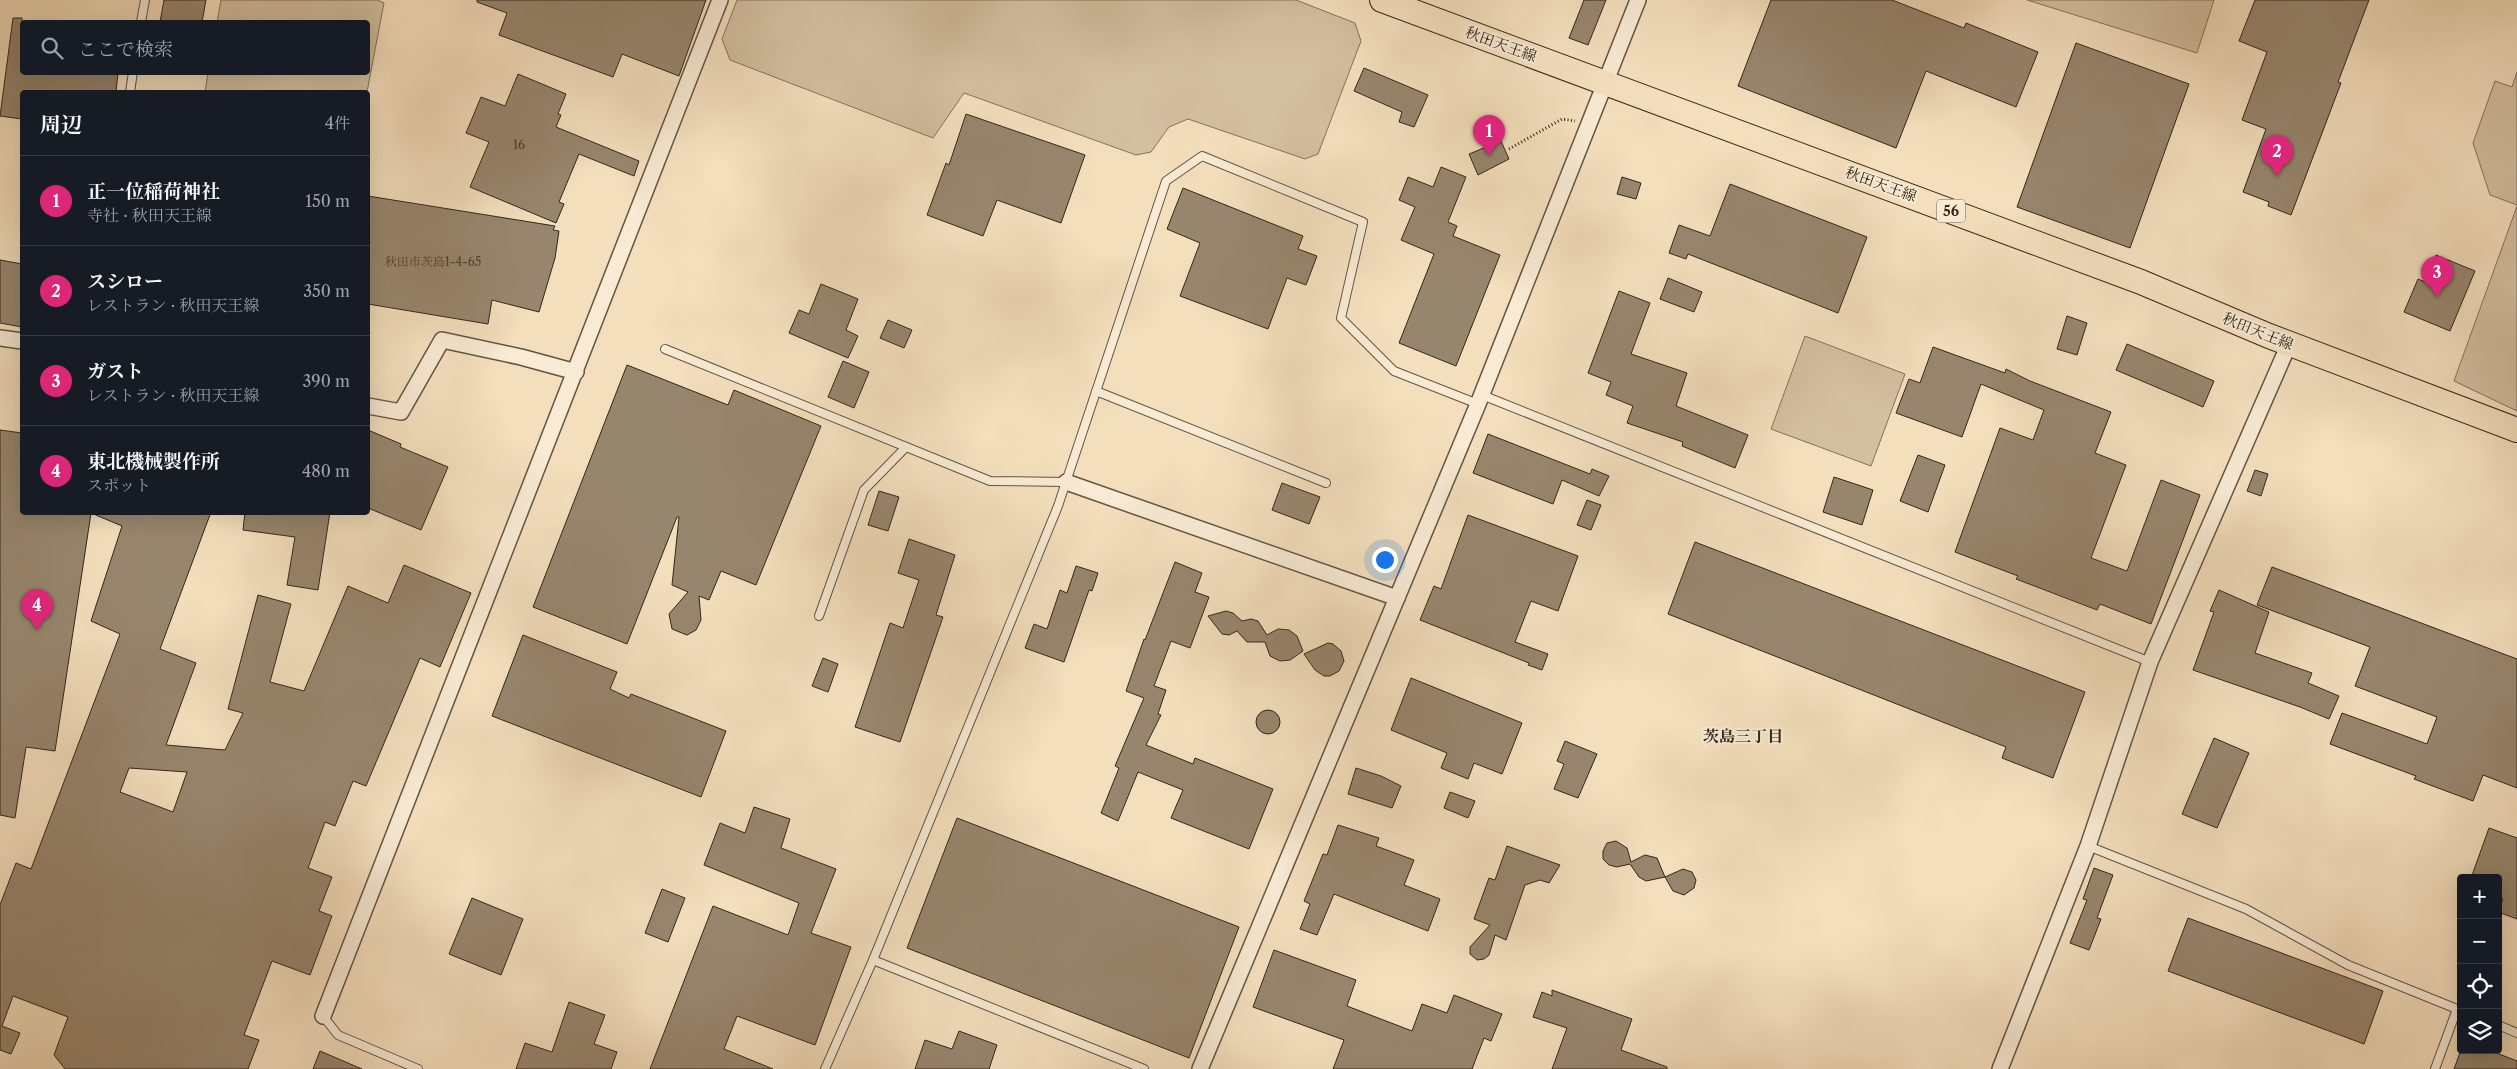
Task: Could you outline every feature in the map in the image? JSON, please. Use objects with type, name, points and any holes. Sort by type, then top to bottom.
[{"type":"main road","name":"秋田天王線","points":[[1382,0],[2141,282],[2289,344],[2517,430]]},
{"type":"street","points":[[323,1016],[720,0]]},
{"type":"street","points":[[1200,1069],[1480,400],[1638,0]]},
{"type":"street","points":[[0,338],[20,341]]},
{"type":"street","points":[[370,406],[401,412],[442,340],[521,357],[576,372]]},
{"type":"street","points":[[2000,1069],[2088,846],[2150,662],[2289,344]]},
{"type":"street","points":[[1066,482],[1397,598]]},
{"type":"lane","points":[[141,20],[145,0]]},
{"type":"lane","points":[[130,90],[133,75]]},
{"type":"lane","points":[[825,1069],[872,960],[1066,482],[1166,181],[1202,156],[1364,222],[1341,318],[1394,371],[1480,400],[2150,662]]},
{"type":"lane","points":[[665,349],[990,481],[1066,482]]},
{"type":"lane","points":[[1096,391],[1326,483]]},
{"type":"lane","points":[[819,616],[864,490],[906,447]]},
{"type":"lane","points":[[2088,846],[2246,909],[2348,965],[2457,1009]]},
{"type":"lane","points":[[872,960],[1144,1069]]},
{"type":"lane","points":[[2435,1069],[2457,1015]]},
{"type":"lane","points":[[323,1016],[338,1035],[418,1069]]},
{"type":"lane","points":[[2502,1027],[2517,1033]]},
{"type":"path","points":[[1509,149],[1562,118],[1589,124]]},
{"type":"shaded area","points":[[221,0],[377,0],[384,3],[367,90],[205,90],[208,75],[370,75],[370,20],[217,20]]},
{"type":"shaded area","points":[[737,0],[1296,0],[1355,23],[1361,41],[1318,154],[1305,159],[1188,119],[1169,127],[1151,152],[1136,155],[964,93],[933,138],[730,60],[722,39]]},
{"type":"shaded area","points":[[2027,0],[2214,0],[2197,53]]},
{"type":"shaded area","points":[[2517,72],[2517,205],[2490,195],[2473,143],[2495,81],[2512,87]]},
{"type":"shaded area","points":[[2517,206],[2517,411],[2454,381]]},
{"type":"shaded area","points":[[1805,336],[1905,374],[1871,466],[1771,429]]},
{"type":"building","points":[[164,0],[206,0],[202,20],[160,20]]},
{"type":"building","points":[[477,0],[706,0],[679,76],[622,54],[613,77],[499,35],[507,13],[477,2]]},
{"type":"building","points":[[1584,0],[1606,0],[1588,45],[1569,38]]},
{"type":"building","points":[[1771,0],[1892,0],[1964,28],[1966,23],[2038,52],[2016,107],[1926,71],[1896,148],[1738,86]]},
{"type":"building","points":[[2255,0],[2369,0],[2338,82],[2341,83],[2291,215],[2268,206],[2269,202],[2243,192],[2266,129],[2242,120],[2267,52],[2239,41]]},
{"type":"building","points":[[13,18],[22,18],[20,20],[20,75],[118,75],[116,90],[20,90],[20,119],[0,116]]},
{"type":"building","points":[[2076,43],[2189,84],[2130,248],[2017,207]]},
{"type":"building","points":[[1364,68],[1428,95],[1414,127],[1399,122],[1402,112],[1354,91]]},
{"type":"building","points":[[518,74],[566,94],[558,114],[561,115],[556,127],[639,161],[634,176],[579,154],[559,202],[564,204],[556,223],[470,187],[489,142],[466,133],[481,97],[505,106]]},
{"type":"building","points":[[966,114],[1085,155],[1061,223],[997,200],[983,236],[927,215],[946,163],[949,165]]},
{"type":"building","points":[[1501,141],[1509,159],[1478,175],[1469,154]]},
{"type":"building","points":[[1441,167],[1466,177],[1448,222],[1457,226],[1453,236],[1500,255],[1456,366],[1399,343],[1434,254],[1401,240],[1415,207],[1399,200],[1408,177],[1433,187]]},
{"type":"building","points":[[1622,177],[1641,183],[1636,199],[1617,194]]},
{"type":"building","points":[[1730,184],[1867,237],[1838,313],[1688,254],[1686,259],[1669,253],[1679,225],[1710,236]]},
{"type":"building","points":[[1183,188],[1303,236],[1298,249],[1317,256],[1306,285],[1287,278],[1268,329],[1180,296],[1200,243],[1167,229]]},
{"type":"building","points":[[370,196],[555,226],[553,230],[559,231],[555,258],[539,312],[492,300],[488,324],[370,304]]},
{"type":"building","points":[[2436,255],[2475,271],[2450,331],[2404,312],[2418,279],[2425,282]]},
{"type":"building","points":[[0,260],[20,264],[20,327],[0,323]]},
{"type":"building","points":[[1668,278],[1702,292],[1694,312],[1660,299]]},
{"type":"building","points":[[821,284],[858,299],[846,330],[858,336],[848,358],[789,333],[799,310],[809,314]]},
{"type":"building","points":[[1619,291],[1650,303],[1631,354],[1687,373],[1676,406],[1748,435],[1735,468],[1682,446],[1683,442],[1627,423],[1633,406],[1606,395],[1611,382],[1588,373]]},
{"type":"building","points":[[2067,316],[2087,323],[2077,355],[2057,349]]},
{"type":"building","points":[[888,320],[912,330],[904,348],[880,338]]},
{"type":"building","points":[[2127,344],[2214,381],[2203,407],[2116,370]]},
{"type":"building","points":[[1933,347],[2005,373],[2006,369],[2030,381],[2111,412],[2095,453],[2126,465],[2091,558],[2127,571],[2161,480],[2200,495],[2151,624],[2100,604],[2097,610],[2016,579],[2018,576],[1955,552],[2000,428],[2033,440],[2044,410],[1981,384],[1962,437],[1896,413],[1909,379],[1920,383]]},
{"type":"building","points":[[843,361],[869,372],[854,408],[828,397]]},
{"type":"building","points":[[627,365],[728,405],[734,390],[821,426],[756,585],[721,571],[709,600],[699,596],[701,620],[696,630],[687,635],[672,629],[669,614],[688,592],[672,585],[679,517],[677,517],[627,644],[533,607]]},
{"type":"building","points":[[0,430],[20,433],[20,515],[91,515],[55,751],[26,747],[15,818],[0,815]]},
{"type":"building","points":[[370,431],[401,444],[400,447],[448,467],[421,530],[370,509]]},
{"type":"building","points":[[1488,434],[1590,474],[1592,469],[1609,476],[1599,496],[1562,480],[1553,504],[1473,473]]},
{"type":"building","points":[[1918,455],[1945,465],[1928,512],[1900,501]]},
{"type":"building","points":[[2255,470],[2268,474],[2261,496],[2247,491]]},
{"type":"building","points":[[1834,477],[1873,490],[1862,525],[1823,512]]},
{"type":"building","points":[[1282,483],[1320,497],[1309,524],[1272,510]]},
{"type":"building","points":[[879,491],[899,497],[888,531],[868,525]]},
{"type":"building","points":[[1587,500],[1601,505],[1591,530],[1577,525]]},
{"type":"building","points":[[96,515],[210,515],[160,649],[196,663],[166,745],[225,750],[243,713],[228,709],[258,595],[291,604],[270,682],[304,691],[348,586],[388,603],[404,565],[471,593],[440,667],[420,658],[366,786],[353,781],[335,826],[325,822],[308,868],[332,877],[319,911],[332,916],[310,975],[272,961],[244,1035],[259,1040],[248,1069],[65,1069],[54,1055],[68,1017],[13,996],[2,1026],[20,1033],[11,1054],[0,1050],[0,905],[16,863],[31,869],[120,634],[91,621],[122,526]],"holes":[[[129,768],[187,772],[173,812],[120,792]]]},
{"type":"building","points":[[245,515],[330,515],[318,590],[287,585],[295,537],[243,530]]},
{"type":"building","points":[[1468,515],[1578,556],[1558,611],[1531,601],[1515,642],[1548,654],[1542,670],[1528,665],[1529,663],[1420,620],[1434,586],[1441,589]]},
{"type":"building","points":[[909,539],[955,555],[936,615],[943,617],[900,742],[855,727],[890,623],[903,628],[919,580],[898,573]]},
{"type":"building","points":[[1695,542],[2085,692],[2053,778],[2002,758],[2006,747],[1668,614]]},
{"type":"building","points":[[1175,562],[1202,573],[1195,592],[1209,597],[1190,648],[1171,641],[1154,686],[1166,690],[1158,714],[1161,715],[1146,745],[1193,764],[1195,758],[1273,789],[1249,849],[1171,818],[1183,790],[1138,772],[1118,821],[1101,813],[1119,768],[1115,766],[1144,698],[1126,691],[1144,639]]},
{"type":"building","points":[[1076,566],[1098,573],[1092,591],[1089,590],[1064,662],[1025,648],[1034,624],[1047,629],[1060,590],[1067,593]]},
{"type":"building","points":[[2272,567],[2517,659],[2517,788],[2483,775],[2473,801],[2414,779],[2416,776],[2330,744],[2342,713],[2427,744],[2437,717],[2355,686],[2370,647],[2257,605]]},
{"type":"building","points":[[2219,590],[2269,612],[2255,653],[2312,673],[2308,683],[2339,696],[2329,719],[2193,670],[2214,612],[2210,611]]},
{"type":"building","points":[[1226,611],[1233,613],[1242,621],[1251,619],[1258,621],[1267,635],[1278,629],[1289,630],[1297,636],[1303,651],[1290,660],[1280,661],[1270,656],[1265,642],[1247,642],[1237,631],[1229,635],[1222,634],[1208,616]]},
{"type":"building","points":[[523,635],[617,672],[610,689],[629,698],[631,694],[726,731],[701,797],[492,716]]},
{"type":"building","points":[[1328,643],[1333,644],[1341,651],[1344,661],[1339,671],[1330,676],[1324,676],[1315,670],[1304,654]]},
{"type":"building","points":[[823,658],[838,664],[828,692],[812,686]]},
{"type":"building","points":[[1411,678],[1522,723],[1502,774],[1474,763],[1468,779],[1441,768],[1447,753],[1391,730]]},
{"type":"building","points":[[1268,710],[1276,714],[1280,722],[1276,730],[1268,734],[1260,730],[1256,722],[1260,714]]},
{"type":"building","points":[[2214,738],[2249,753],[2217,828],[2182,814]]},
{"type":"building","points":[[1565,741],[1597,754],[1578,798],[1554,789],[1564,764],[1557,761]]},
{"type":"building","points":[[1356,768],[1381,776],[1401,786],[1392,808],[1348,794]]},
{"type":"building","points":[[1450,792],[1475,801],[1468,818],[1444,808]]},
{"type":"building","points":[[754,807],[790,819],[781,848],[836,869],[811,933],[851,947],[815,1045],[737,1016],[724,1049],[773,1069],[650,1069],[713,906],[788,935],[799,903],[704,865],[720,823],[745,833]]},
{"type":"building","points":[[957,818],[1239,927],[1189,1058],[907,948]]},
{"type":"building","points":[[1338,825],[1379,838],[1376,846],[1414,860],[1404,885],[1440,899],[1428,931],[1334,894],[1317,935],[1300,929],[1310,904],[1304,901],[1323,854],[1327,855]]},
{"type":"building","points":[[2489,828],[2517,838],[2517,919],[2502,913],[2502,874],[2472,874]]},
{"type":"building","points":[[1616,841],[1627,848],[1631,862],[1645,855],[1657,858],[1665,877],[1646,881],[1639,877],[1630,864],[1617,867],[1609,865],[1603,859],[1603,851],[1607,843]]},
{"type":"building","points":[[1507,846],[1560,865],[1549,883],[1540,880],[1525,885],[1506,940],[1495,935],[1489,955],[1484,959],[1477,960],[1470,954],[1470,947],[1490,925],[1474,919],[1489,878],[1495,880]]},
{"type":"building","points":[[2094,868],[2113,875],[2097,918],[2101,919],[2089,950],[2070,943],[2087,900],[2083,899]]},
{"type":"building","points":[[1683,869],[1692,872],[1696,880],[1694,888],[1684,895],[1673,891],[1665,877]]},
{"type":"building","points":[[662,889],[685,898],[668,942],[645,933]]},
{"type":"building","points":[[472,898],[523,919],[501,975],[449,954]]},
{"type":"building","points":[[2188,918],[2383,991],[2364,1044],[2168,971]]},
{"type":"building","points":[[1274,950],[1356,980],[1347,1006],[1412,1031],[1422,1004],[1447,1013],[1454,995],[1502,1014],[1491,1041],[1484,1038],[1472,1069],[1333,1069],[1344,1040],[1253,1007]]},
{"type":"building","points":[[1552,990],[1632,1019],[1621,1050],[1667,1067],[1667,1069],[1552,1069],[1567,1028],[1533,1017],[1542,992],[1552,996]]},
{"type":"building","points":[[569,1002],[605,1015],[594,1044],[617,1052],[611,1069],[516,1069],[525,1043],[552,1052]]},
{"type":"building","points":[[959,1031],[997,1045],[989,1069],[915,1069],[925,1040],[952,1049]]},
{"type":"building","points":[[320,1051],[362,1069],[313,1069]]},
{"type":"building","points":[[2460,1054],[2499,1054],[2517,1061],[2517,1069],[2454,1069]]},
{"type":"place","name":"正一位稲荷神社","points":[[1489,156]]},
{"type":"place","name":"スシロー","points":[[2277,176]]},
{"type":"place","name":"ガスト","points":[[2437,297]]},
{"type":"place","name":"東北機械製作所","points":[[37,630]]},
{"type":"district","name":"茨島三丁目","points":[[1743,736]]}]
